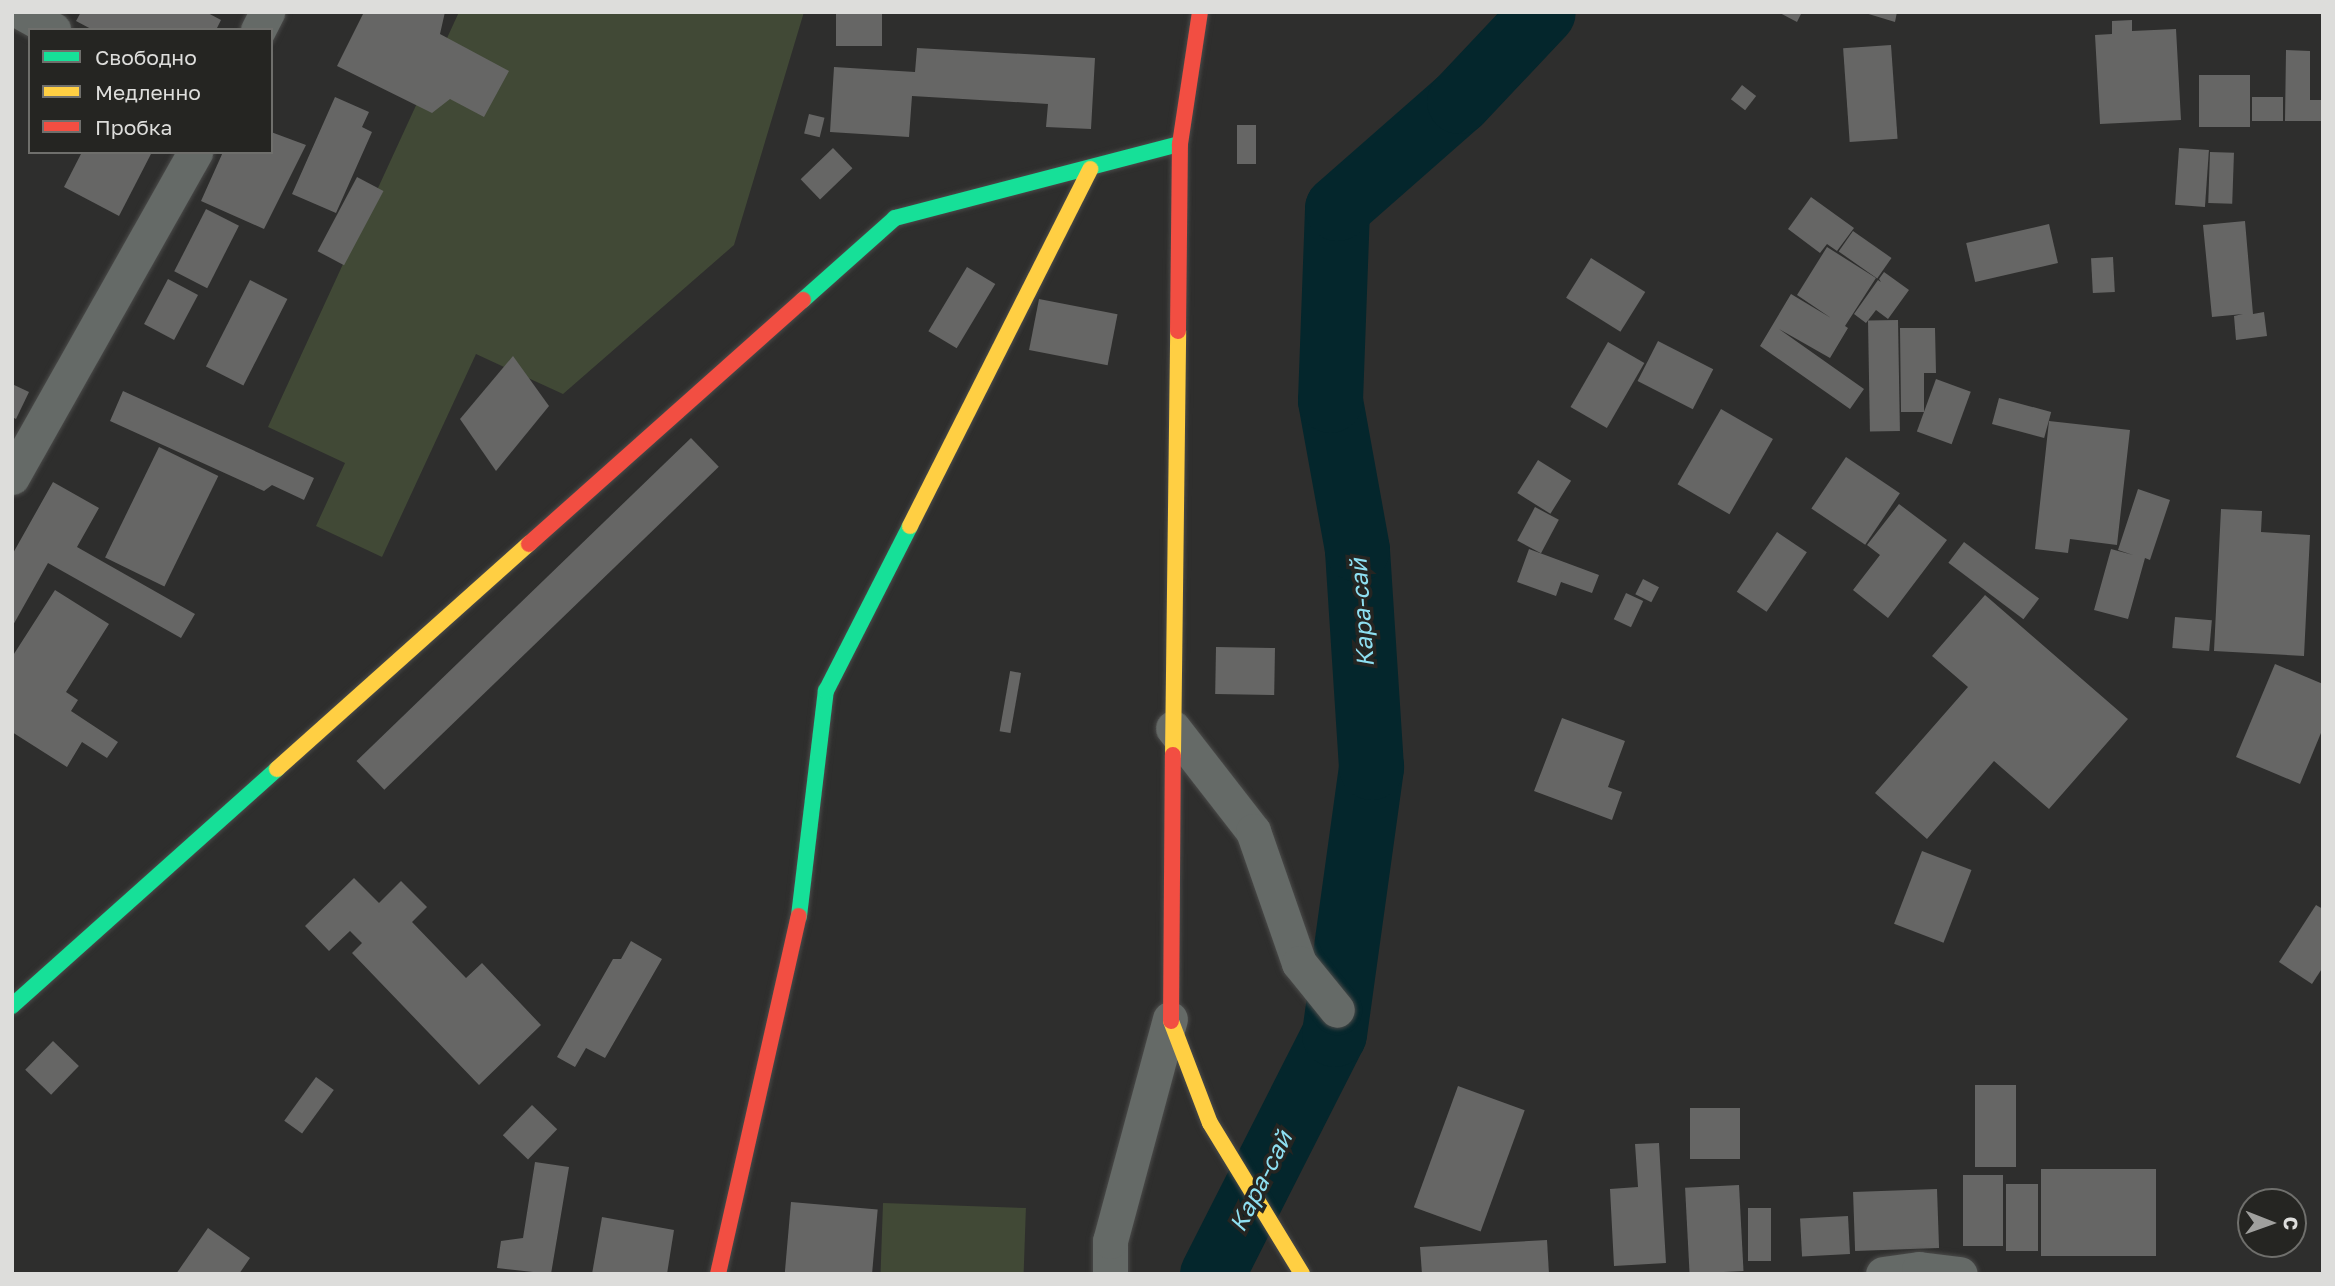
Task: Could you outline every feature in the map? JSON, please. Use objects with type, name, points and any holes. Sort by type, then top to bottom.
[{"type":"main road","points":[[1200,12],[1180,144],[1170,1018],[1210,1123],[1302,1274]]},
{"type":"main road","points":[[12,1006],[895,218],[1090,170],[1180,144]]},
{"type":"main road","points":[[718,1274],[797,934],[826,691],[1090,170]]},
{"type":"street","points":[[21,12],[49,28]]},
{"type":"street","points":[[259,28],[267,12]]},
{"type":"street","points":[[12,477],[194,154]]},
{"type":"street","points":[[1173,728],[1254,831],[1299,963],[1337,1010]]},
{"type":"street","points":[[1110,1274],[1110,1241],[1170,1018]]},
{"type":"street","points":[[1883,1274],[1919,1269],[1960,1274]]},
{"type":"green space","points":[[459,12],[804,12],[734,245],[563,394],[476,354],[382,557],[316,526],[345,463],[268,427]]},
{"type":"green space","points":[[883,1203],[1026,1208],[1024,1274],[881,1274]]},
{"type":"building","points":[[81,12],[206,12],[221,20],[217,28],[89,28],[76,21]]},
{"type":"building","points":[[364,12],[445,12],[440,34],[509,71],[484,117],[450,99],[432,113],[337,66]]},
{"type":"building","points":[[836,12],[882,12],[882,46],[836,46]]},
{"type":"building","points":[[1778,12],[1802,12],[1797,22]]},
{"type":"building","points":[[1862,12],[1897,12],[1895,22]]},
{"type":"building","points":[[2132,20],[2132,31],[2176,29],[2181,120],[2100,124],[2095,35],[2112,34],[2112,21]]},
{"type":"building","points":[[1891,45],[1898,139],[1850,142],[1843,48]]},
{"type":"building","points":[[917,48],[1095,58],[1091,129],[1046,127],[1048,104],[912,96],[909,137],[830,132],[834,67],[915,72]]},
{"type":"building","points":[[2286,50],[2310,51],[2310,100],[2323,100],[2323,121],[2285,121]]},
{"type":"building","points":[[2199,75],[2250,75],[2250,127],[2199,127]]},
{"type":"building","points":[[1742,85],[1756,96],[1745,110],[1731,99]]},
{"type":"building","points":[[335,97],[369,112],[362,127],[372,132],[336,213],[292,194]]},
{"type":"building","points":[[2252,97],[2283,97],[2283,121],[2252,121]]},
{"type":"building","points":[[809,114],[825,118],[820,137],[804,133]]},
{"type":"building","points":[[1237,125],[1256,125],[1256,164],[1237,164]]},
{"type":"building","points":[[273,133],[306,145],[264,229],[201,201],[222,154],[273,154]]},
{"type":"building","points":[[833,148],[852,168],[820,199],[801,179]]},
{"type":"building","points":[[2179,148],[2209,150],[2205,207],[2175,205]]},
{"type":"building","points":[[2210,152],[2234,153],[2232,204],[2208,203]]},
{"type":"building","points":[[81,154],[151,154],[119,216],[64,187]]},
{"type":"building","points":[[357,177],[383,191],[344,265],[318,251]]},
{"type":"building","points":[[1811,197],[1854,228],[1837,251],[1827,244],[1820,253],[1788,229]]},
{"type":"building","points":[[206,209],[239,226],[207,288],[174,271]]},
{"type":"building","points":[[2245,221],[2253,314],[2264,312],[2267,336],[2236,340],[2234,316],[2243,314],[2212,317],[2203,225]]},
{"type":"building","points":[[2049,224],[2058,263],[1975,282],[1966,243]]},
{"type":"building","points":[[1853,231],[1892,258],[1877,278],[1839,251]]},
{"type":"building","points":[[1827,247],[1876,278],[1845,326],[1848,328],[1830,358],[1779,329],[1864,389],[1850,409],[1760,346],[1791,294],[1831,318],[1797,295]]},
{"type":"building","points":[[2113,257],[2115,292],[2093,293],[2091,258]]},
{"type":"building","points":[[1591,258],[1645,292],[1620,332],[1566,298]]},
{"type":"building","points":[[967,267],[995,284],[957,348],[928,331]]},
{"type":"building","points":[[1884,272],[1909,290],[1888,319],[1876,310],[1866,323],[1854,314],[1878,280],[1881,282],[1879,279]]},
{"type":"building","points":[[168,279],[198,295],[174,340],[144,324]]},
{"type":"building","points":[[250,280],[287,299],[243,385],[206,366]]},
{"type":"building","points":[[1039,299],[1118,314],[1108,365],[1029,350]]},
{"type":"building","points":[[1898,320],[1900,431],[1870,432],[1868,321]]},
{"type":"building","points":[[1900,328],[1935,328],[1936,373],[1924,373],[1924,412],[1901,412]]},
{"type":"building","points":[[1658,341],[1713,369],[1693,409],[1638,381]]},
{"type":"building","points":[[1608,342],[1644,363],[1607,428],[1570,407]]},
{"type":"building","points":[[513,356],[549,406],[496,471],[460,419]]},
{"type":"building","points":[[1936,379],[1971,392],[1952,444],[1917,432]]},
{"type":"building","points":[[12,384],[29,392],[16,419],[12,417]]},
{"type":"building","points":[[123,391],[314,478],[304,500],[272,485],[264,491],[110,421]]},
{"type":"building","points":[[1999,398],[2051,412],[2044,438],[1992,424]]},
{"type":"building","points":[[1721,409],[1773,439],[1729,514],[1678,484]]},
{"type":"building","points":[[2049,421],[2130,430],[2117,545],[2070,539],[2068,553],[2035,549]]},
{"type":"building","points":[[691,438],[719,467],[384,790],[357,761]]},
{"type":"building","points":[[159,447],[218,476],[164,586],[105,558]]},
{"type":"building","points":[[1846,457],[1900,493],[1865,545],[1811,508]]},
{"type":"building","points":[[1538,460],[1571,481],[1550,514],[1517,493]]},
{"type":"building","points":[[53,482],[99,508],[77,547],[195,614],[181,638],[48,563],[12,627],[12,555]]},
{"type":"building","points":[[2138,489],[2170,500],[2150,560],[2145,558],[2128,619],[2094,610],[2111,549],[2133,555],[2118,550]]},
{"type":"building","points":[[1899,504],[1947,540],[1888,618],[1853,590],[1880,555],[1867,545]]},
{"type":"building","points":[[1535,507],[1559,520],[1541,553],[1517,541]]},
{"type":"building","points":[[2221,509],[2262,511],[2261,532],[2310,535],[2304,656],[2214,651]]},
{"type":"building","points":[[1777,532],[1807,552],[1767,612],[1737,592]]},
{"type":"building","points":[[1964,542],[2039,599],[2023,619],[1948,563]]},
{"type":"building","points":[[1529,549],[1599,575],[1592,593],[1561,582],[1556,596],[1517,582]]},
{"type":"building","points":[[1643,579],[1659,587],[1651,602],[1635,594]]},
{"type":"building","points":[[55,590],[109,624],[66,692],[78,700],[71,711],[118,742],[107,758],[82,742],[67,767],[12,732],[12,657]]},
{"type":"building","points":[[1626,593],[1643,601],[1631,627],[1614,619]]},
{"type":"building","points":[[1985,595],[2128,719],[2049,809],[1994,761],[1927,839],[1875,793],[1968,687],[1932,656]]},
{"type":"building","points":[[2175,617],[2212,620],[2209,651],[2172,648]]},
{"type":"building","points":[[1216,647],[1275,648],[1274,695],[1215,694]]},
{"type":"building","points":[[2275,664],[2323,684],[2323,728],[2300,784],[2236,757]]},
{"type":"building","points":[[1010,671],[1021,673],[1010,733],[1000,731]]},
{"type":"building","points":[[1562,718],[1625,741],[1608,787],[1622,792],[1612,820],[1534,791]]},
{"type":"building","points":[[1922,851],[1971,870],[1944,943],[1894,924]]},
{"type":"building","points":[[354,878],[379,903],[401,881],[427,907],[412,922],[466,978],[482,963],[541,1025],[479,1085],[352,953],[362,943],[350,931],[329,951],[305,926]]},
{"type":"building","points":[[2316,905],[2323,909],[2323,967],[2312,984],[2279,962]]},
{"type":"building","points":[[631,941],[662,959],[605,1058],[586,1048],[575,1067],[557,1057],[613,959],[621,959]]},
{"type":"building","points":[[53,1041],[79,1066],[51,1095],[25,1070]]},
{"type":"building","points":[[316,1077],[334,1090],[302,1134],[284,1121]]},
{"type":"building","points":[[1975,1085],[2016,1085],[2016,1167],[1975,1167]]},
{"type":"building","points":[[1458,1086],[1525,1110],[1481,1232],[1414,1207]]},
{"type":"building","points":[[532,1105],[557,1129],[528,1160],[503,1135]]},
{"type":"building","points":[[1690,1108],[1740,1108],[1740,1159],[1690,1159]]},
{"type":"building","points":[[1659,1143],[1666,1263],[1614,1266],[1610,1189],[1638,1187],[1635,1144]]},
{"type":"building","points":[[535,1162],[569,1167],[551,1274],[497,1268],[501,1241],[523,1238]]},
{"type":"building","points":[[2041,1169],[2156,1169],[2156,1256],[2041,1256]]},
{"type":"building","points":[[1963,1175],[2003,1175],[2003,1246],[1963,1246]]},
{"type":"building","points":[[2006,1184],[2038,1184],[2038,1251],[2006,1251]]},
{"type":"building","points":[[1739,1185],[1744,1271],[1690,1274],[1685,1188]]},
{"type":"building","points":[[1937,1189],[1939,1248],[1855,1251],[1853,1192]]},
{"type":"building","points":[[791,1202],[878,1210],[872,1274],[785,1274]]},
{"type":"building","points":[[1748,1208],[1771,1208],[1771,1261],[1748,1261]]},
{"type":"building","points":[[1848,1216],[1850,1254],[1802,1256],[1800,1219]]},
{"type":"building","points":[[602,1217],[674,1230],[667,1274],[592,1274]]},
{"type":"building","points":[[208,1228],[250,1258],[239,1274],[176,1274]]},
{"type":"building","points":[[1547,1240],[1549,1274],[1422,1274],[1420,1247]]},
{"type":"waterway","name":"Кара-сай","points":[[1212,1274],[1334,1034],[1371,767],[1357,549],[1330,400],[1337,208],[1459,101],[1543,12]]},
{"type":"traffic: fast","points":[[803,300],[895,218],[1180,144]]},
{"type":"traffic: fast","points":[[799,916],[826,691],[910,526]]},
{"type":"traffic: fast","points":[[12,1006],[277,769]]},
{"type":"traffic: slow","points":[[910,526],[1090,169]]},
{"type":"traffic: slow","points":[[1173,755],[1178,331]]},
{"type":"traffic: slow","points":[[277,769],[529,544]]},
{"type":"traffic: slow","points":[[1171,1021],[1210,1123],[1302,1274]]},
{"type":"traffic: jam","points":[[1178,331],[1180,144],[1200,12]]},
{"type":"traffic: jam","points":[[529,544],[803,300]]},
{"type":"traffic: jam","points":[[1171,1021],[1173,755]]},
{"type":"traffic: jam","points":[[718,1274],[799,916]]}]
